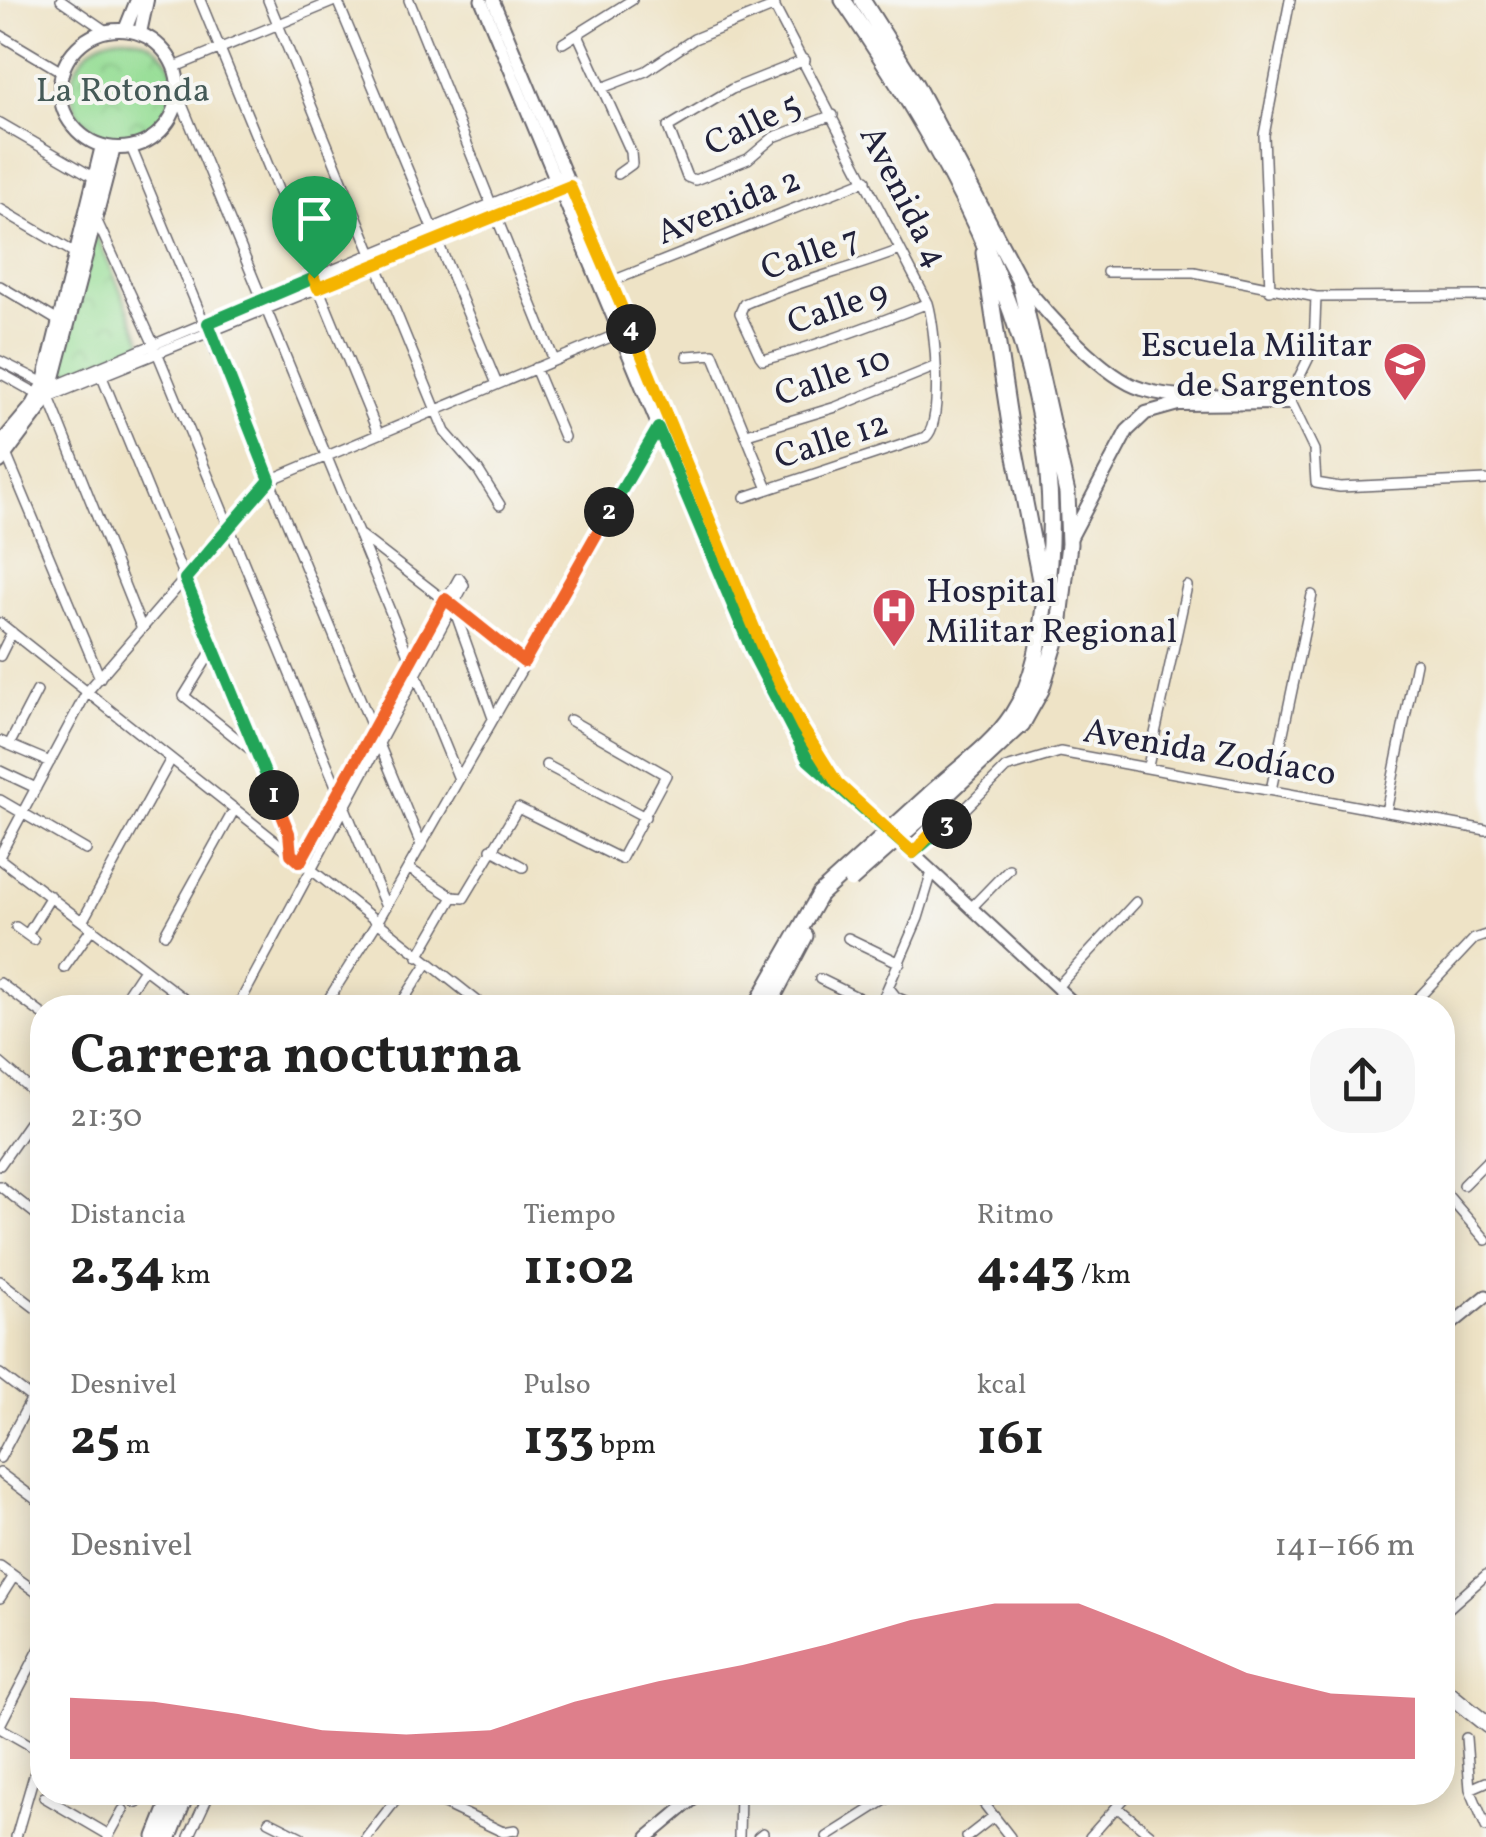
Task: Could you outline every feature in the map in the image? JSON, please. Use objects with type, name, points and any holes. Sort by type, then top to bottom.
[{"type":"main road","points":[[125,30],[137,0]]},
{"type":"main road","points":[[140,33],[148,0]]},
{"type":"main road","points":[[842,0],[887,62],[1020,279],[1072,334],[1136,388],[1175,394],[1289,398]]},
{"type":"main road","points":[[862,0],[884,30],[982,234],[1014,318],[1050,479],[1053,532],[1035,662],[1011,716],[935,798]]},
{"type":"main road","points":[[125,30],[140,33],[161,46],[175,67],[178,97],[168,124],[158,135],[132,148],[108,147],[76,130],[66,118],[59,88],[62,72],[74,50],[106,31],[125,30]]},
{"type":"main road","points":[[92,212],[95,178],[108,147]]},
{"type":"main road","points":[[2,449],[45,391],[108,147]]},
{"type":"main road","points":[[982,234],[1043,614]]},
{"type":"main road","points":[[762,995],[825,897],[1013,734],[1041,690],[1058,635],[1069,544],[1060,456],[1020,279]]},
{"type":"main road","points":[[1069,544],[1082,510],[1127,431],[1146,413],[1171,405],[1289,398]]},
{"type":"main road","points":[[774,995],[825,897]]},
{"type":"main road","points":[[156,1837],[169,1805]]},
{"type":"main road","points":[[169,1837],[183,1805]]},
{"type":"street","points":[[61,0],[106,31]]},
{"type":"street","points":[[200,0],[378,433]]},
{"type":"street","points":[[268,0],[450,440],[478,470],[500,505]]},
{"type":"street","points":[[175,67],[337,0],[497,384]]},
{"type":"street","points":[[409,0],[554,360]]},
{"type":"street","points":[[482,0],[563,181],[620,332],[644,378]]},
{"type":"street","points":[[494,0],[537,119]]},
{"type":"street","points":[[562,43],[632,0]]},
{"type":"street","points":[[1270,290],[1264,136],[1290,0]]},
{"type":"street","points":[[602,88],[646,70],[694,39],[773,3]]},
{"type":"street","name":"Avenida 4","points":[[773,3],[928,303],[934,330],[932,431]]},
{"type":"street","points":[[0,35],[62,72]]},
{"type":"street","points":[[578,35],[633,158],[632,164],[618,174]]},
{"type":"street","name":"Calle 5","points":[[805,60],[732,89],[668,131],[687,177],[696,180],[748,159],[774,137],[833,115]]},
{"type":"street","points":[[178,97],[459,779]]},
{"type":"street","points":[[0,123],[95,178]]},
{"type":"street","points":[[132,148],[210,328],[421,845]]},
{"type":"street","name":"Avenida 2","points":[[610,282],[866,180]]},
{"type":"street","points":[[316,283],[373,252],[492,204],[563,181]]},
{"type":"street","points":[[45,391],[496,215],[563,181]]},
{"type":"street","points":[[0,209],[80,256]]},
{"type":"street","points":[[92,212],[156,350],[386,907]]},
{"type":"street","points":[[590,249],[610,282],[662,424],[780,697],[837,783],[917,849],[932,872],[1065,995]]},
{"type":"street","name":"Calle 7","points":[[764,360],[740,308],[802,279],[836,275],[900,250]]},
{"type":"street","points":[[1107,272],[1194,272],[1316,297],[1486,296]]},
{"type":"street","points":[[0,286],[63,323]]},
{"type":"street","points":[[1316,297],[1314,347],[1289,398],[1314,450],[1314,480],[1320,486],[1486,480]]},
{"type":"street","name":"Calle 9","points":[[764,360],[812,342],[837,340],[928,303]]},
{"type":"street","points":[[179,995],[0,857],[88,692],[270,480],[620,332]]},
{"type":"street","points":[[0,374],[45,391],[102,377],[156,350]]},
{"type":"street","points":[[686,356],[714,354],[768,488]]},
{"type":"street","points":[[0,361],[45,391],[142,629]]},
{"type":"street","name":"Calle 10","points":[[747,434],[836,407],[934,367]]},
{"type":"street","points":[[535,368],[564,437]]},
{"type":"street","points":[[102,377],[296,858]]},
{"type":"street","points":[[331,995],[386,907],[662,424]]},
{"type":"street","name":"Calle 12","points":[[745,498],[854,464],[932,431]]},
{"type":"street","points":[[2,449],[100,678]]},
{"type":"street","points":[[358,534],[524,662]]},
{"type":"street","points":[[1148,766],[1187,586]]},
{"type":"street","points":[[1272,790],[1312,595]]},
{"type":"street","points":[[296,858],[337,796],[410,663],[449,602]]},
{"type":"street","points":[[244,995],[415,676],[449,602]]},
{"type":"street","points":[[449,602],[493,718]]},
{"type":"street","points":[[0,623],[296,858],[460,995]]},
{"type":"street","points":[[0,656],[12,632]]},
{"type":"street","points":[[213,649],[184,696],[258,756]]},
{"type":"street","points":[[1386,812],[1416,663]]},
{"type":"street","points":[[37,691],[5,743],[50,762]]},
{"type":"street","points":[[405,995],[458,897],[518,808],[620,859],[645,818],[666,776],[570,720]]},
{"type":"street","name":"Avenida Zodíaco","points":[[917,849],[992,778],[1023,760],[1060,752],[1486,830]]},
{"type":"street","points":[[82,920],[171,759]]},
{"type":"street","points":[[546,764],[645,818]]},
{"type":"street","points":[[0,770],[36,788]]},
{"type":"street","points":[[0,800],[86,850]]},
{"type":"street","points":[[165,934],[234,810]]},
{"type":"street","points":[[491,850],[523,867]]},
{"type":"street","points":[[408,868],[458,897]]},
{"type":"street","points":[[971,908],[1009,869]]},
{"type":"street","points":[[885,995],[900,964],[932,872]]},
{"type":"street","points":[[16,927],[30,938],[50,896]]},
{"type":"street","points":[[1057,987],[1136,902]]},
{"type":"street","points":[[64,968],[92,928]]},
{"type":"street","points":[[1421,995],[1474,940],[1486,936]]},
{"type":"street","points":[[848,938],[900,964]]},
{"type":"street","points":[[128,995],[144,969]]},
{"type":"street","points":[[820,979],[853,995]]},
{"type":"street","points":[[0,983],[30,1005]]},
{"type":"street","points":[[888,988],[894,995]]},
{"type":"street","points":[[0,1063],[30,1091]]},
{"type":"street","points":[[0,1165],[30,1120]]},
{"type":"street","points":[[1463,1186],[1486,1162]]},
{"type":"street","points":[[0,1186],[30,1210]]},
{"type":"street","points":[[1455,1204],[1486,1240]]},
{"type":"street","points":[[0,1281],[30,1305]]},
{"type":"street","points":[[1455,1321],[1486,1296]]},
{"type":"street","points":[[0,1374],[30,1396]]},
{"type":"street","points":[[0,1458],[30,1402]]},
{"type":"street","points":[[0,1474],[30,1495]]},
{"type":"street","points":[[0,1566],[30,1587]]},
{"type":"street","points":[[1455,1602],[1486,1575]]},
{"type":"street","points":[[0,1598],[14,1576]]},
{"type":"street","points":[[30,1668],[0,1727],[30,1743]]},
{"type":"street","points":[[1455,1696],[1486,1724]]},
{"type":"street","points":[[1455,1702],[1486,1724]]},
{"type":"street","points":[[1466,1738],[1470,1789],[1486,1827]]},
{"type":"street","points":[[1470,1789],[1486,1782]]},
{"type":"street","points":[[16,1837],[30,1790]]},
{"type":"street","points":[[57,1805],[108,1836],[123,1810]]},
{"type":"street","points":[[189,1837],[204,1805]]},
{"type":"street","points":[[367,1837],[392,1805]]},
{"type":"street","points":[[446,1805],[503,1832],[514,1830]]},
{"type":"street","points":[[648,1837],[686,1805]]},
{"type":"street","points":[[739,1837],[740,1805]]},
{"type":"street","points":[[827,1837],[877,1805]]},
{"type":"street","points":[[985,1805],[1010,1837]]},
{"type":"street","points":[[1090,1837],[1122,1805]]},
{"type":"street","points":[[1119,1809],[1150,1834]]},
{"type":"street","points":[[967,1837],[994,1816]]},
{"type":"street","points":[[269,1822],[301,1837]]},
{"type":"green space","name":"La Rotonda","points":[[124,37],[144,41],[161,52],[172,69],[176,89],[172,109],[161,126],[144,137],[124,141],[104,137],[87,126],[76,109],[72,89],[76,69],[87,52],[104,41]]},
{"type":"green space","points":[[95,231],[143,343],[60,376]]},
{"type":"place","name":"Escuela Militar de Sargentos","points":[[1405,402]]},
{"type":"place","name":"Hospital Militar Regional","points":[[894,648]]},
{"type":"route","points":[[314,278],[208,323],[270,480],[185,579],[289,833],[291,854],[300,862],[445,599],[524,662],[658,428],[754,656],[808,760],[913,853],[942,832],[947,824],[938,826],[913,853],[837,783],[818,756],[764,652],[570,186],[318,288],[314,278]]}]
